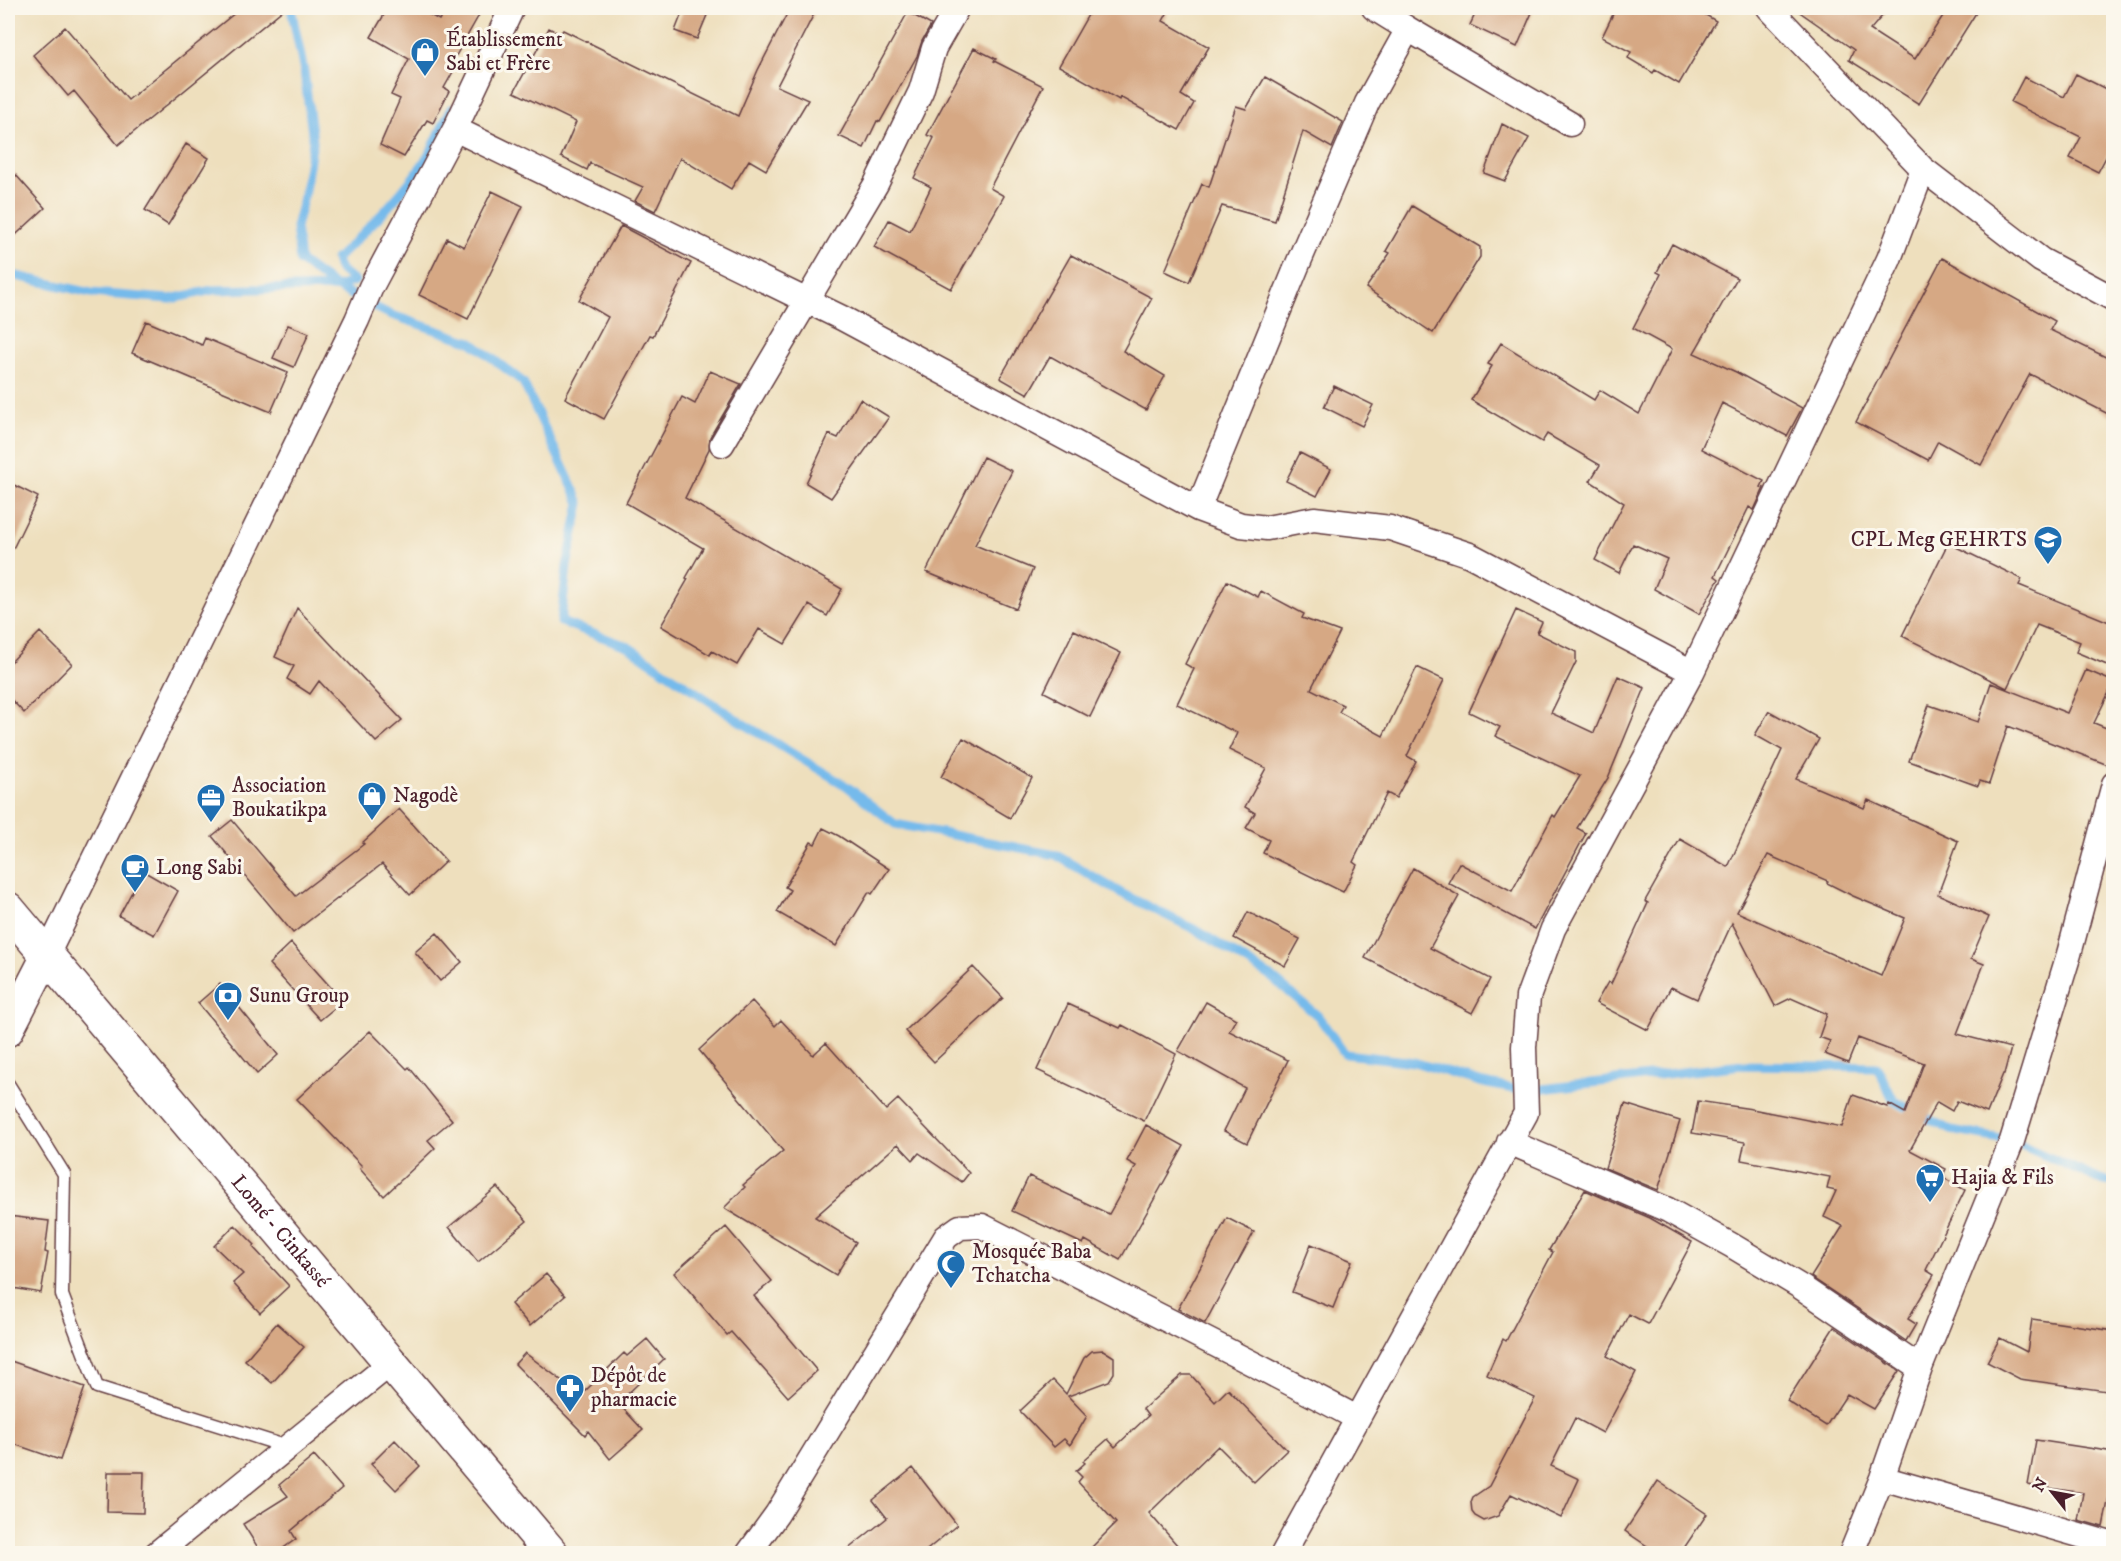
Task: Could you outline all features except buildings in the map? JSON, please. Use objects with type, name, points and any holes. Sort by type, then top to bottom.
[{"type":"highway","name":"Lomé - Cinkassé","points":[[8,909],[552,1554]]},
{"type":"street","points":[[8,1031],[357,320],[371,286],[455,129],[512,8]]},
{"type":"street","points":[[722,444],[876,184],[921,91],[934,48],[957,8]]},
{"type":"street","points":[[1374,8],[1570,124]]},
{"type":"street","points":[[1769,8],[1923,169],[2041,260],[2114,299]]},
{"type":"street","points":[[1198,509],[1297,266],[1367,104],[1408,29]]},
{"type":"street","points":[[455,129],[807,301],[1198,509],[1240,525],[1267,528],[1314,519],[1390,528],[1470,555],[1692,672]]},
{"type":"street","points":[[1283,1554],[1526,1113],[1524,1047],[1528,997],[1553,929],[1692,672],[1889,258],[1923,169]]},
{"type":"street","points":[[1851,1554],[1882,1478],[1920,1368],[2012,1141],[2069,954],[2114,784]]},
{"type":"street","points":[[1509,1142],[1668,1210],[1801,1287],[1920,1368]]},
{"type":"street","points":[[748,1554],[777,1514],[946,1237],[960,1227],[982,1226],[1204,1340],[1243,1357],[1357,1418]]},
{"type":"street","points":[[156,1554],[391,1363]]},
{"type":"street","points":[[1882,1478],[2114,1545]]},
{"type":"lane","points":[[8,1084],[64,1174],[62,1295],[97,1387],[288,1447]]},
{"type":"waterway","points":[[291,8],[304,71],[313,141],[304,196],[296,227],[300,261],[336,287],[389,314],[471,342],[523,382],[580,503],[567,566],[561,622],[627,646],[744,724],[848,787],[895,824],[1056,855],[1121,893],[1198,931],[1271,977],[1318,1016],[1345,1054],[1414,1062],[1483,1083],[1519,1090]]},
{"type":"waterway","points":[[8,274],[91,293],[170,299],[213,290],[336,287],[355,281],[339,269],[336,259],[375,221],[411,180],[431,151],[451,109]]},
{"type":"waterway","points":[[1542,1089],[1741,1065],[1877,1067],[1894,1101],[1951,1130],[2012,1141],[2103,1181],[2114,1182]]},
{"type":"place","name":"Établissement Sabi et Frère","points":[[425,78]]},
{"type":"place","name":"CPL Meg GEHRTS","points":[[2048,566]]},
{"type":"place","name":"Nagodè","points":[[372,822]]},
{"type":"place","name":"Association Boukatikpa","points":[[211,824]]},
{"type":"place","name":"Long Sabi","points":[[135,894]]},
{"type":"place","name":"Sunu Group","points":[[228,1022]]},
{"type":"place","name":"Hajia & Fils","points":[[1930,1204]]},
{"type":"place","name":"Mosquée Baba Tchatcha","points":[[951,1290]]},
{"type":"place","name":"Dépôt de pharmacie","points":[[570,1414]]}]
